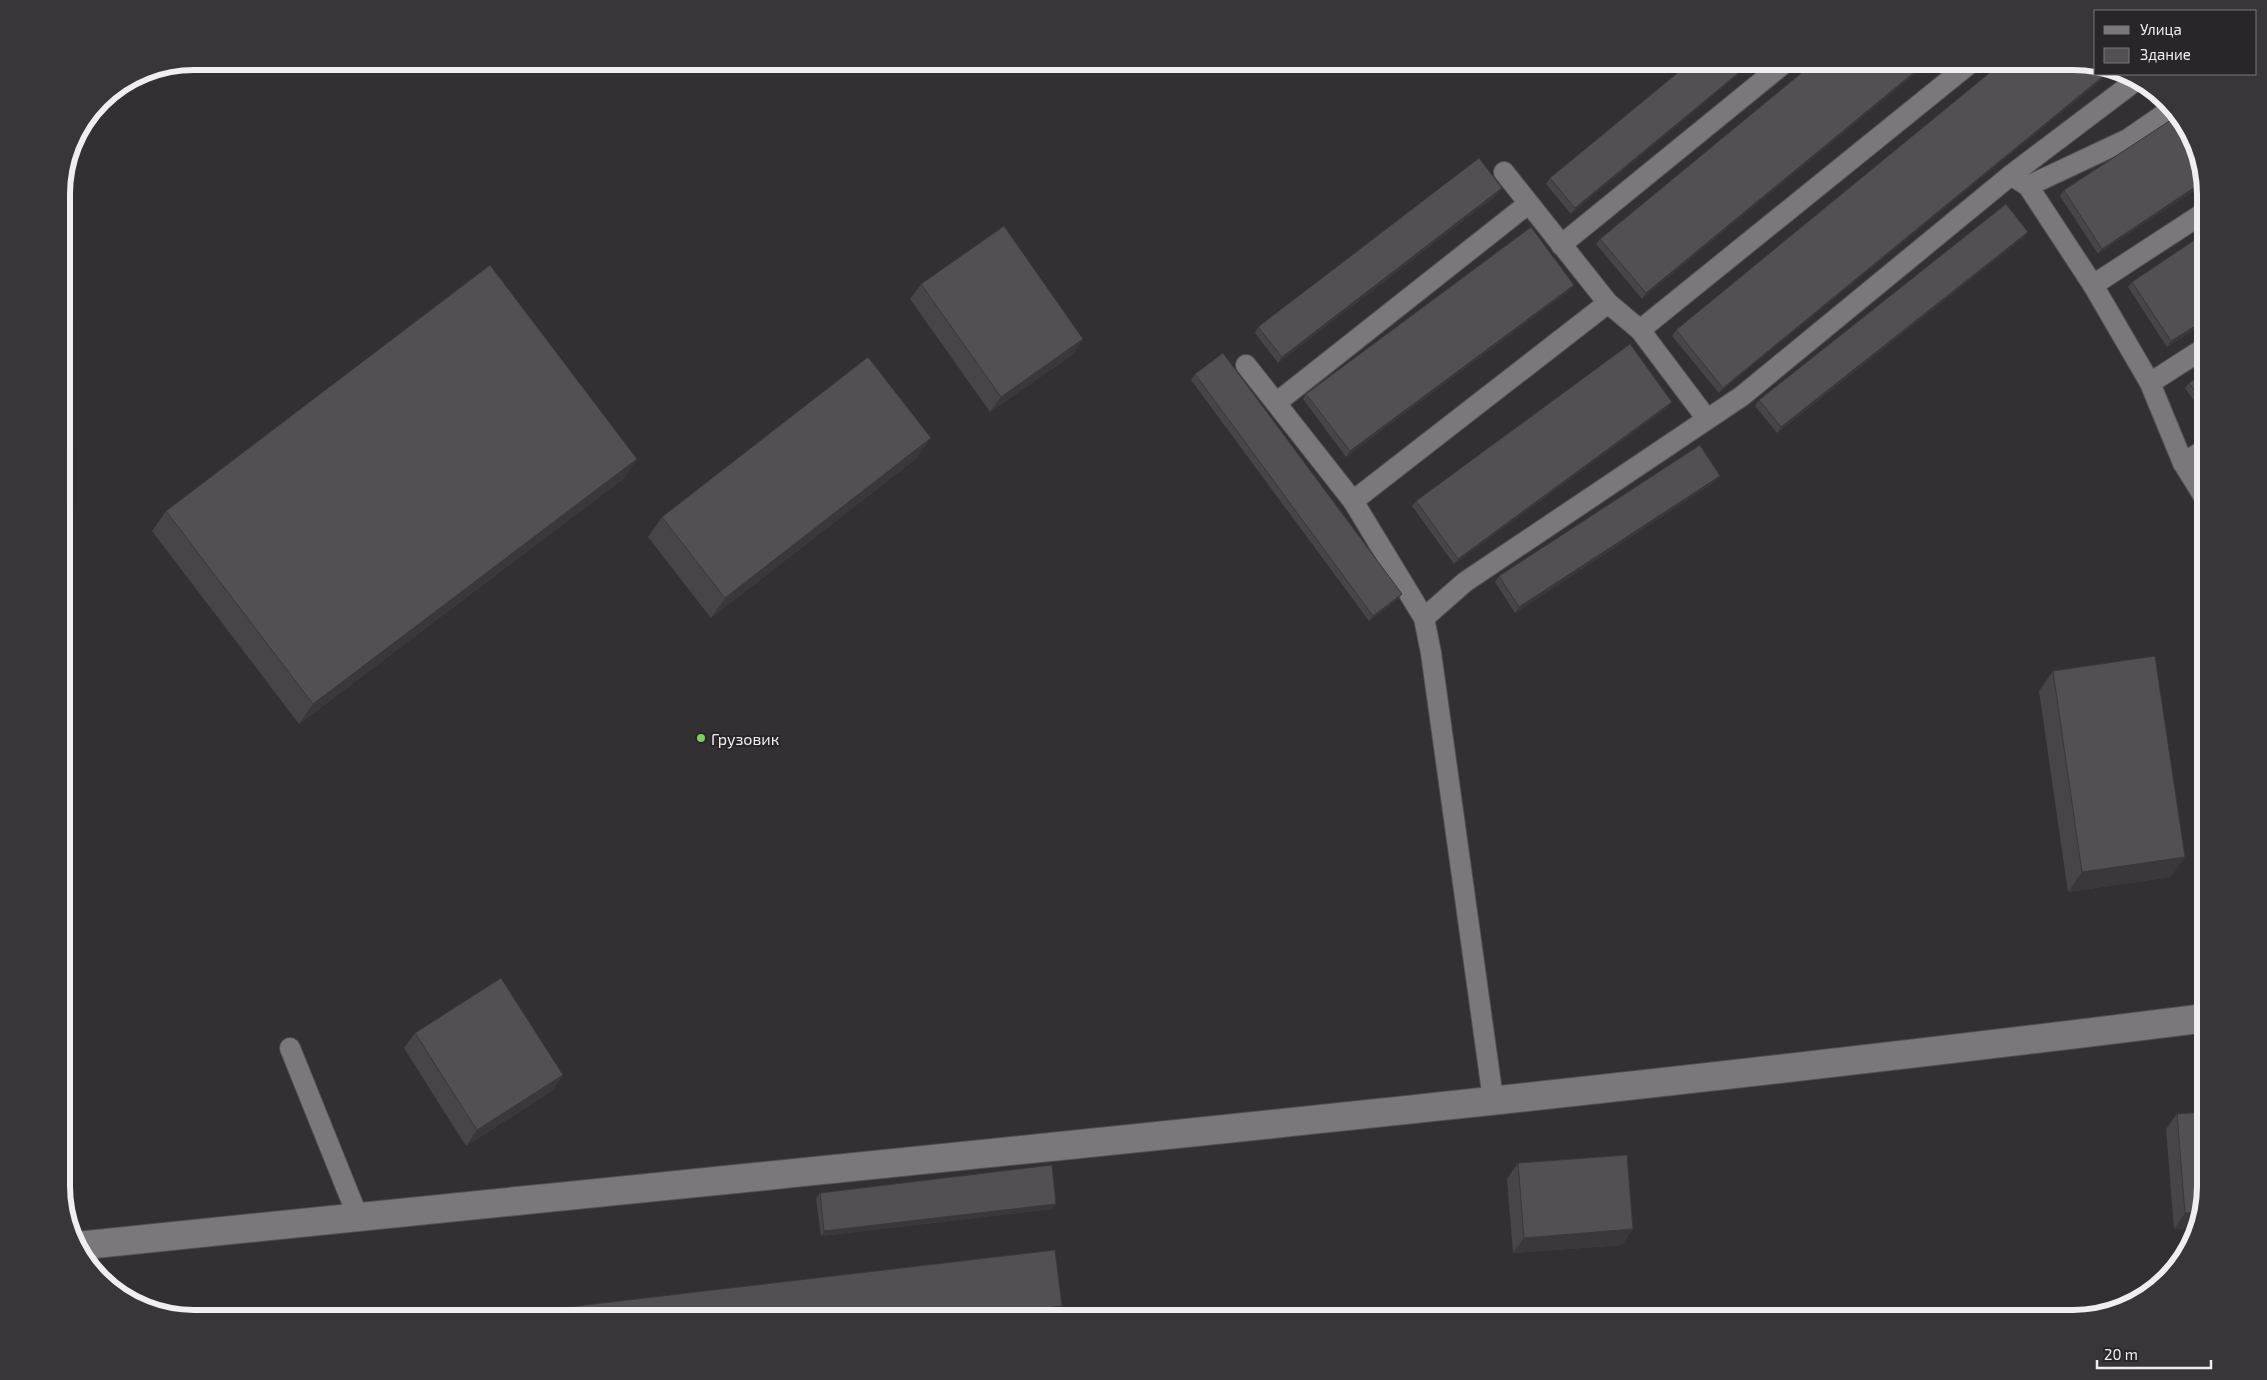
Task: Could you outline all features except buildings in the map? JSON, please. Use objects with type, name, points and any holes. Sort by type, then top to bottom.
[{"type":"street","points":[[85,1245],[1296,1122],[2016,1042],[2197,1019]]},
{"type":"lane","points":[[1561,245],[1776,70]]},
{"type":"lane","points":[[1640,330],[1962,70]]},
{"type":"lane","points":[[1424,618],[1465,582],[1742,396],[2020,181],[2131,85]]},
{"type":"lane","points":[[2020,181],[2128,139],[2166,113]]},
{"type":"lane","points":[[1504,172],[1608,303],[1640,330],[1707,419]]},
{"type":"lane","points":[[2020,181],[2093,285],[2150,383],[2183,463],[2197,486]]},
{"type":"lane","points":[[1276,403],[1528,204]]},
{"type":"lane","points":[[2093,285],[2197,218]]},
{"type":"lane","points":[[1353,501],[1608,303]]},
{"type":"lane","points":[[2150,383],[2197,353]]},
{"type":"lane","points":[[1246,365],[1353,501],[1424,618],[1431,653],[1493,1099]]},
{"type":"lane","points":[[2183,463],[2197,454]]},
{"type":"lane","points":[[290,1048],[358,1217]]},
{"type":"place","name":"Грузовик","points":[[701,738]]}]
